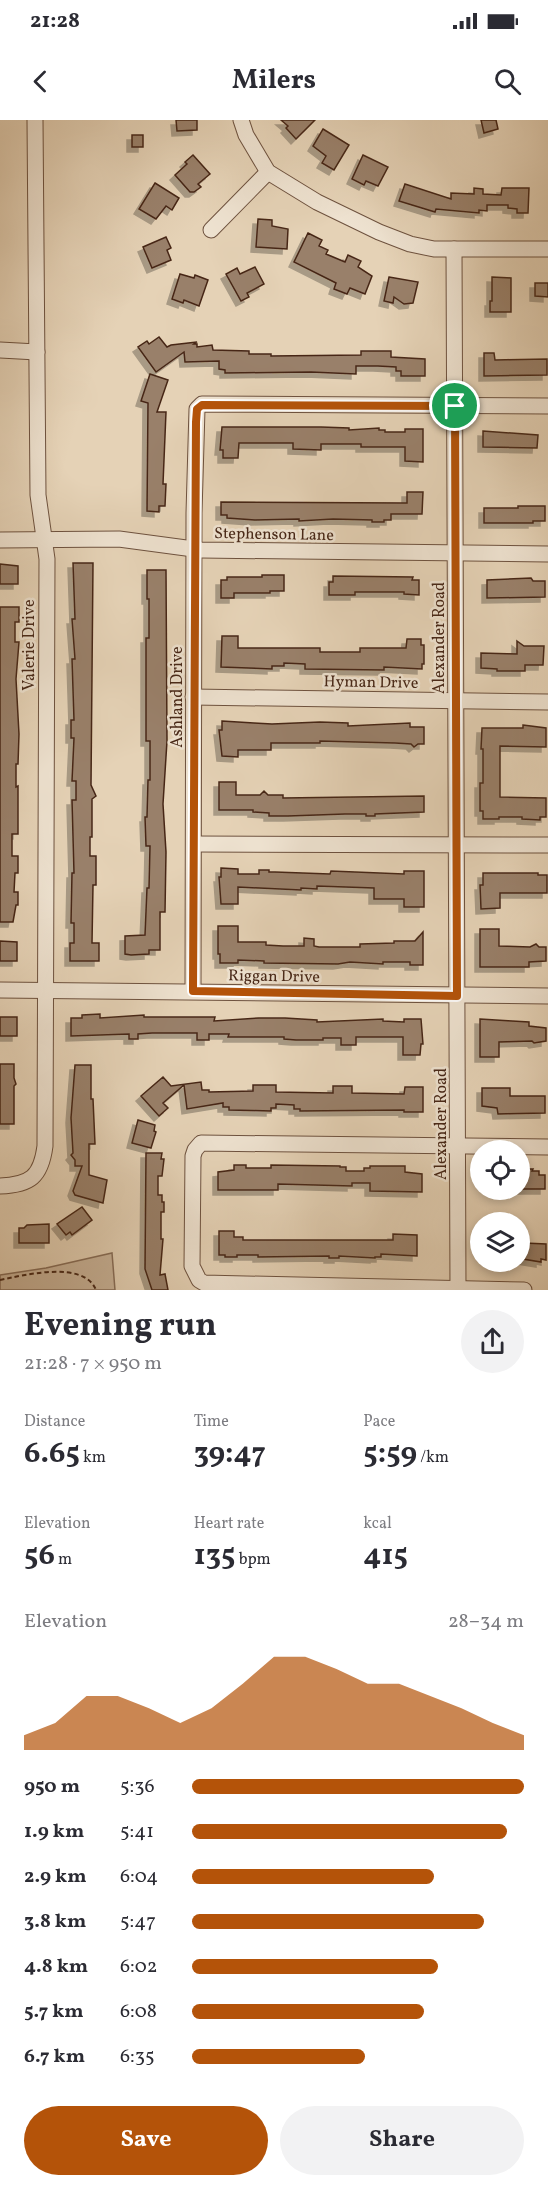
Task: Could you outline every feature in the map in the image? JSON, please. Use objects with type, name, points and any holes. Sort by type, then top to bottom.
[{"type":"street","name":"Valerie Drive","points":[[0,1186],[23,1184],[39,1170],[45,1146],[47,559],[38,495],[35,120]]},
{"type":"street","points":[[241,120],[246,135],[268,172],[317,202],[379,232],[410,244],[434,249],[548,249]]},
{"type":"street","points":[[211,230],[268,172]]},
{"type":"street","name":"Alexander Road","points":[[454,249],[458,1289]]},
{"type":"street","points":[[0,350],[38,352]]},
{"type":"street","name":"Ashland Drive","points":[[193,991],[197,409],[202,405],[455,406]]},
{"type":"street","points":[[455,406],[548,406]]},
{"type":"street","name":"Stephenson Lane","points":[[0,540],[119,539],[195,549],[548,554]]},
{"type":"street","name":"Hyman Drive","points":[[194,697],[548,702]]},
{"type":"street","points":[[194,844],[548,845]]},
{"type":"street","name":"Riggan Drive","points":[[0,990],[548,996]]},
{"type":"street","points":[[524,1290],[207,1284],[199,1280],[192,1259],[193,1156],[201,1143],[548,1147]]},
{"type":"path","points":[[0,1280],[36,1272],[71,1273],[91,1281],[96,1290]]},
{"type":"shaded area","points":[[112,1253],[115,1290],[0,1290],[0,1275],[46,1268]]},
{"type":"building","points":[[176,120],[197,120],[197,130],[177,131]]},
{"type":"building","points":[[281,120],[315,120],[296,139]]},
{"type":"building","points":[[481,120],[496,120],[498,129],[484,133]]},
{"type":"building","points":[[323,129],[349,145],[334,170],[322,163],[326,156],[313,146]]},
{"type":"building","points":[[132,135],[143,135],[143,147],[132,147]]},
{"type":"building","points":[[193,155],[210,174],[198,184],[201,187],[190,192],[175,175]]},
{"type":"building","points":[[363,155],[388,167],[378,186],[366,181],[364,185],[352,179]]},
{"type":"building","points":[[155,183],[179,198],[172,210],[166,206],[156,219],[139,209]]},
{"type":"building","points":[[405,184],[451,199],[451,193],[474,194],[474,188],[483,189],[483,194],[501,195],[502,188],[529,188],[528,213],[517,213],[517,209],[508,208],[508,205],[487,205],[487,211],[479,210],[479,213],[436,209],[435,212],[399,201]]},
{"type":"building","points":[[258,219],[272,220],[272,226],[288,229],[287,249],[256,247]]},
{"type":"building","points":[[308,233],[322,240],[319,246],[328,250],[326,254],[345,262],[348,255],[361,261],[358,267],[372,276],[365,294],[350,288],[347,294],[334,289],[336,283],[294,262]]},
{"type":"building","points":[[166,237],[171,248],[167,250],[171,260],[152,268],[143,247]]},
{"type":"building","points":[[255,267],[264,284],[247,293],[249,297],[241,301],[226,274],[237,268],[240,274]]},
{"type":"building","points":[[180,274],[194,278],[195,275],[208,280],[199,306],[184,300],[183,303],[172,299]]},
{"type":"building","points":[[389,277],[418,282],[413,303],[404,304],[394,297],[393,303],[384,301]]},
{"type":"building","points":[[492,277],[511,278],[511,312],[490,312]]},
{"type":"building","points":[[535,283],[548,283],[548,297],[535,296]]},
{"type":"building","points":[[159,337],[167,347],[197,342],[194,344],[197,344],[197,347],[212,345],[213,350],[249,351],[249,354],[271,354],[271,356],[361,355],[361,351],[391,351],[391,357],[425,359],[425,376],[401,376],[401,371],[396,371],[396,367],[378,366],[356,366],[356,374],[225,373],[225,370],[219,369],[219,361],[185,362],[184,352],[156,372],[138,347],[147,341],[149,344]]},
{"type":"building","points":[[484,353],[494,353],[495,360],[547,359],[547,375],[484,376]]},
{"type":"building","points":[[150,374],[168,380],[157,412],[166,412],[163,484],[166,484],[165,506],[159,506],[159,512],[147,511],[148,403],[141,401]]},
{"type":"building","points":[[222,427],[321,427],[349,428],[349,430],[379,428],[385,432],[423,429],[423,462],[405,461],[405,447],[361,447],[361,444],[321,444],[321,450],[293,449],[293,443],[239,443],[238,458],[223,458],[223,450],[220,450]]},
{"type":"building","points":[[483,431],[538,435],[537,448],[483,447]]},
{"type":"building","points":[[407,492],[423,492],[422,514],[391,514],[391,520],[384,520],[384,522],[333,519],[255,520],[227,518],[227,515],[221,515],[221,502],[407,503]]},
{"type":"building","points":[[518,506],[545,506],[545,521],[484,523],[484,508],[518,508]]},
{"type":"building","points":[[73,563],[93,563],[91,785],[96,796],[92,799],[90,856],[96,856],[92,943],[99,943],[99,961],[70,961],[70,943],[74,943],[74,923],[71,923],[72,873],[74,873],[72,800],[76,800],[76,781],[72,781],[74,738],[71,738],[71,720],[74,720],[72,659],[75,659],[72,619],[75,619]]},
{"type":"building","points":[[0,564],[18,566],[18,584],[0,584]]},
{"type":"building","points":[[147,570],[166,570],[167,741],[163,804],[166,852],[165,912],[160,912],[160,950],[149,950],[149,954],[131,955],[125,954],[125,936],[145,935],[147,888],[149,888],[150,846],[146,846],[145,817],[147,817],[148,780],[150,780],[150,741],[146,741],[146,638],[149,638]]},
{"type":"building","points":[[262,575],[284,575],[284,591],[234,593],[234,598],[221,598],[221,580],[227,580],[227,577],[262,577]]},
{"type":"building","points":[[333,576],[413,577],[412,580],[419,580],[419,595],[404,594],[404,592],[355,592],[355,595],[329,595],[329,582],[333,582]]},
{"type":"building","points":[[531,578],[533,581],[545,581],[545,597],[487,598],[487,580]]},
{"type":"building","points":[[0,607],[19,607],[19,622],[15,622],[15,642],[19,642],[16,679],[19,734],[18,764],[16,764],[18,834],[12,834],[12,856],[18,856],[18,873],[15,873],[14,892],[18,892],[18,905],[16,905],[13,922],[0,922]]},
{"type":"building","points":[[222,636],[238,636],[238,648],[320,648],[320,652],[360,652],[360,648],[406,648],[407,639],[421,639],[421,645],[424,645],[424,664],[422,664],[422,669],[384,667],[384,670],[305,669],[305,664],[284,663],[284,666],[272,666],[272,669],[221,667]]},
{"type":"building","points":[[517,641],[524,646],[544,646],[543,665],[525,665],[525,671],[497,671],[497,669],[481,668],[481,653],[517,654]]},
{"type":"building","points":[[222,721],[272,724],[348,723],[348,726],[410,723],[410,727],[424,727],[424,744],[414,747],[411,744],[395,743],[320,741],[320,743],[271,743],[271,750],[238,750],[238,757],[222,756],[219,730],[222,730]]},
{"type":"building","points":[[523,725],[546,728],[546,747],[500,746],[500,797],[546,798],[546,817],[540,817],[540,820],[522,819],[522,817],[483,819],[483,811],[480,811],[480,783],[483,783],[482,728],[523,728]]},
{"type":"building","points":[[219,782],[236,782],[236,795],[260,795],[264,791],[268,795],[283,795],[283,798],[424,796],[424,812],[375,814],[375,816],[345,814],[269,816],[269,813],[253,812],[253,810],[219,810]]},
{"type":"building","points":[[221,868],[238,869],[238,874],[259,874],[259,870],[330,874],[331,871],[404,874],[404,871],[424,871],[424,907],[404,907],[404,899],[374,899],[374,888],[317,886],[317,889],[301,888],[301,890],[238,887],[238,904],[221,904],[219,877],[221,877]]},
{"type":"building","points":[[483,873],[547,875],[547,893],[500,893],[500,908],[481,909],[480,885],[483,885]]},
{"type":"building","points":[[218,926],[238,926],[238,942],[266,942],[266,945],[283,946],[304,946],[304,938],[314,939],[314,946],[319,947],[360,947],[360,944],[415,941],[423,932],[423,965],[410,965],[410,962],[338,964],[264,963],[264,961],[238,960],[238,963],[220,963]]},
{"type":"building","points":[[480,929],[499,929],[499,946],[530,947],[536,944],[539,947],[546,947],[546,961],[529,962],[529,967],[480,967]]},
{"type":"building","points":[[0,941],[17,942],[17,961],[0,961]]},
{"type":"building","points":[[100,1014],[100,1018],[144,1015],[144,1017],[215,1017],[214,1021],[285,1018],[317,1020],[317,1022],[383,1019],[383,1021],[404,1022],[404,1019],[421,1019],[423,1044],[421,1044],[420,1055],[403,1055],[403,1037],[356,1037],[356,1045],[341,1045],[341,1038],[296,1040],[284,1039],[284,1037],[228,1037],[229,1034],[209,1034],[209,1040],[197,1040],[197,1033],[138,1034],[138,1039],[129,1039],[129,1034],[71,1036],[71,1018]]},
{"type":"building","points":[[0,1017],[17,1017],[17,1036],[0,1036]]},
{"type":"building","points":[[480,1019],[529,1022],[529,1026],[546,1028],[546,1041],[499,1042],[499,1057],[480,1057]]},
{"type":"building","points":[[0,1064],[14,1064],[16,1084],[14,1086],[14,1124],[0,1124]]},
{"type":"building","points":[[75,1065],[91,1065],[95,1144],[89,1144],[89,1175],[107,1180],[103,1203],[75,1195],[73,1191],[82,1166],[75,1166],[75,1160],[71,1155],[73,1153],[71,1118]]},
{"type":"building","points":[[163,1077],[171,1086],[201,1082],[202,1090],[209,1090],[209,1092],[253,1091],[253,1085],[276,1085],[276,1092],[333,1093],[333,1086],[352,1086],[352,1093],[404,1094],[405,1087],[423,1087],[423,1112],[404,1112],[404,1110],[300,1111],[300,1109],[294,1109],[294,1105],[276,1104],[276,1108],[271,1108],[271,1111],[229,1110],[229,1107],[223,1107],[223,1103],[187,1109],[184,1085],[163,1103],[168,1108],[159,1116],[141,1096]]},
{"type":"building","points":[[482,1088],[510,1088],[510,1096],[545,1096],[545,1113],[498,1114],[497,1108],[482,1106]]},
{"type":"building","points":[[138,1120],[155,1125],[154,1131],[156,1132],[151,1148],[132,1143]]},
{"type":"building","points":[[146,1153],[162,1153],[161,1159],[164,1159],[162,1176],[158,1176],[158,1195],[162,1195],[162,1202],[164,1202],[164,1212],[161,1212],[161,1239],[163,1239],[160,1275],[165,1274],[168,1290],[152,1290],[145,1269]]},
{"type":"building","points":[[234,1165],[246,1165],[246,1168],[271,1168],[271,1165],[340,1166],[346,1167],[346,1171],[364,1171],[364,1168],[370,1168],[370,1166],[405,1166],[405,1172],[422,1174],[422,1192],[370,1191],[370,1183],[352,1183],[352,1186],[278,1184],[278,1190],[218,1190],[218,1172],[234,1170]]},
{"type":"building","points":[[530,1169],[539,1171],[539,1175],[545,1175],[545,1189],[530,1189]]},
{"type":"building","points":[[82,1207],[92,1220],[72,1235],[70,1232],[66,1235],[57,1224]]},
{"type":"building","points":[[49,1224],[49,1243],[19,1243],[19,1228],[27,1225]]},
{"type":"building","points":[[219,1231],[234,1231],[234,1237],[243,1237],[243,1240],[393,1240],[393,1234],[417,1235],[417,1256],[381,1254],[381,1257],[375,1258],[258,1257],[258,1255],[225,1257],[225,1255],[219,1255]]},
{"type":"building","points":[[530,1243],[546,1244],[546,1260],[541,1259],[541,1262],[530,1260]]},
{"type":"route","points":[[202,405],[455,406],[457,996],[193,991],[194,513],[197,409],[202,405]]}]
